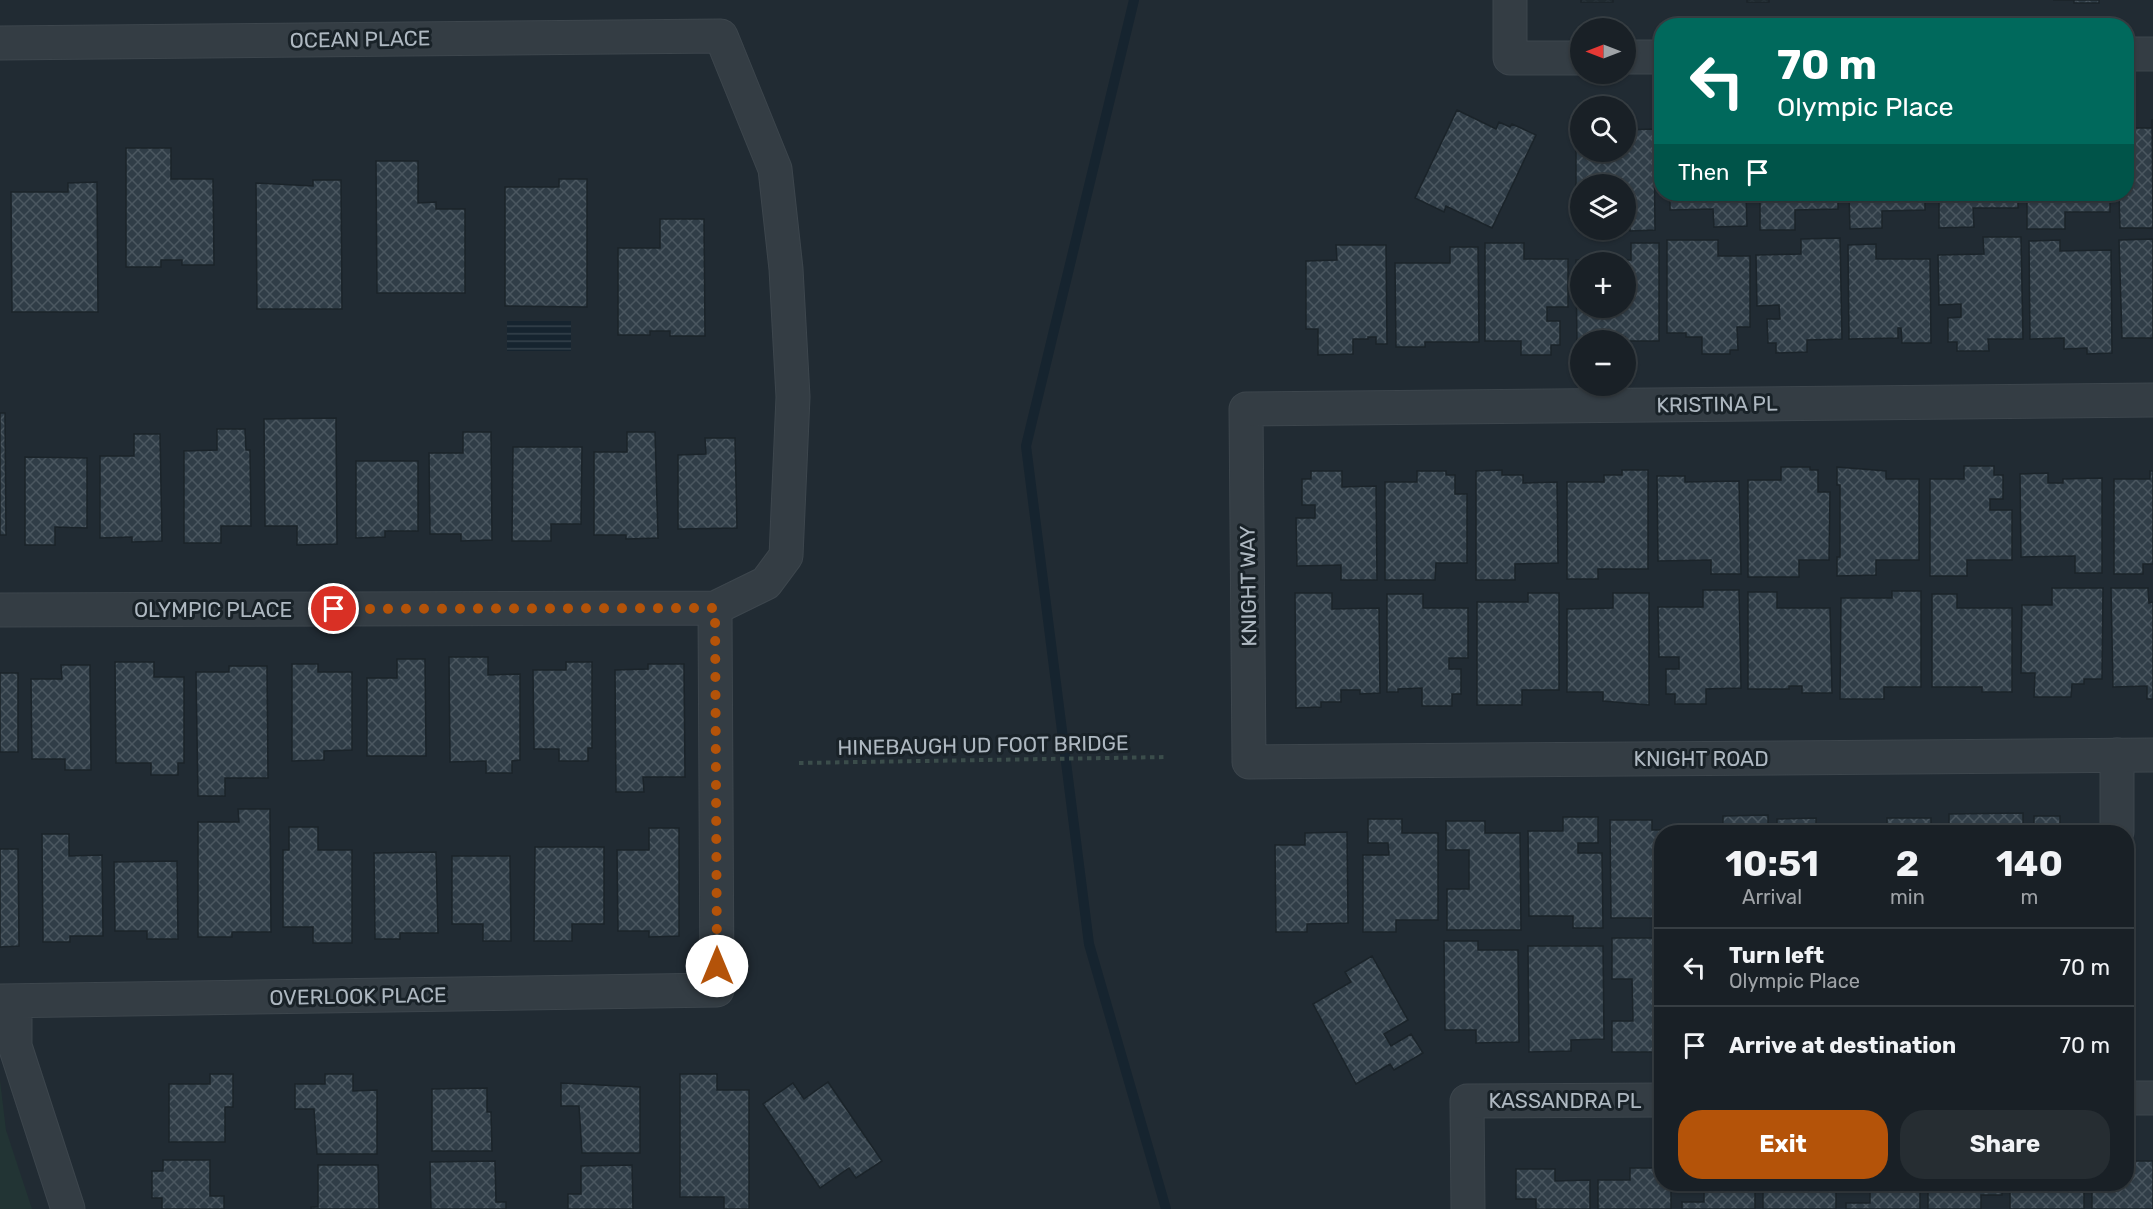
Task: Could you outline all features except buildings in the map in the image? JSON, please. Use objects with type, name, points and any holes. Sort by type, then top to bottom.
[{"type":"street","points":[[1510,0],[1510,58],[1570,58]]},
{"type":"street","name":"OCEAN PLACE","points":[[0,43],[721,36],[775,169],[786,269],[793,397],[786,556],[766,583],[715,608]]},
{"type":"street","points":[[2134,54],[2153,54]]},
{"type":"street","points":[[1636,57],[1654,57]]},
{"type":"street","name":"KRISTINA PL","points":[[1246,409],[2153,400]]},
{"type":"street","name":"KNIGHT WAY","points":[[1246,409],[1249,762]]},
{"type":"street","name":"OLYMPIC PLACE","points":[[0,610],[715,608]]},
{"type":"street","name":"OVERLOOK PLACE","points":[[7,1001],[717,990],[715,608]]},
{"type":"street","points":[[2117,755],[2117,825]]},
{"type":"street","name":"KNIGHT ROAD","points":[[1249,762],[2153,755]]},
{"type":"street","points":[[7,1001],[15,1046],[68,1209]]},
{"type":"street","points":[[2134,1098],[2153,1098]]},
{"type":"street","name":"KASSANDRA PL","points":[[1468,1209],[1467,1101],[1654,1100]]},
{"type":"path","name":"HINEBAUGH UD FOOT BRIDGE","points":[[799,763],[1168,758]]},
{"type":"shaded area","points":[[0,1080],[6,1130],[32,1209],[0,1209]]},
{"type":"water","points":[[507,321],[571,321],[571,351],[507,351]]},
{"type":"waterway","points":[[1134,0],[1026,446],[1089,944],[1166,1209]]},
{"type":"route","points":[[334,609],[715,608],[717,966]]}]
